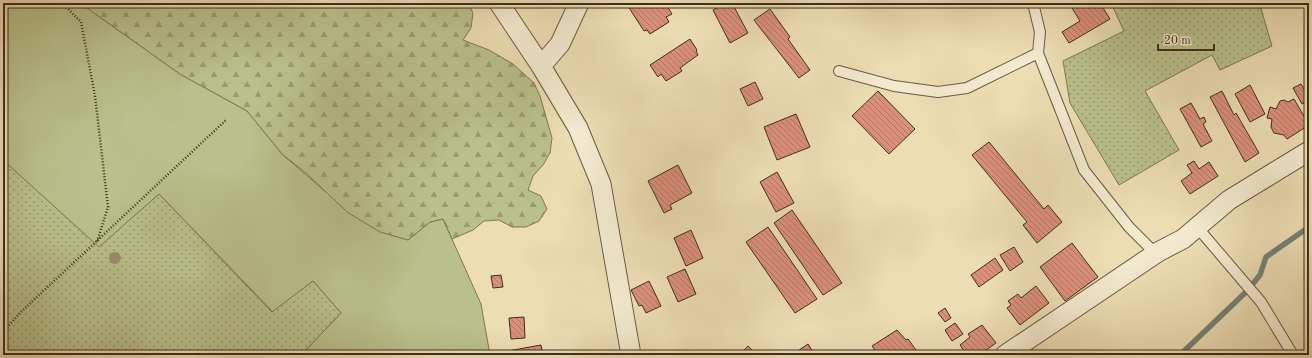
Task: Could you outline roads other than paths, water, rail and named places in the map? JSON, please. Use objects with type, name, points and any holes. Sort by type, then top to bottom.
[{"type":"street","points":[[499,3],[541,66],[578,128],[601,184],[631,355]]},
{"type":"street","points":[[541,66],[560,44],[579,3]]},
{"type":"street","points":[[1006,355],[1156,254],[1183,239],[1229,200],[1309,151]]},
{"type":"lane","points":[[1033,3],[1040,32],[1038,53],[1084,170],[1129,227],[1156,254]]},
{"type":"lane","points":[[839,71],[894,86],[938,92],[966,88],[1038,53]]},
{"type":"lane","points":[[1197,227],[1261,302],[1294,355]]},
{"type":"waterway","points":[[1180,355],[1247,291],[1260,275],[1266,257],[1309,227]]}]
